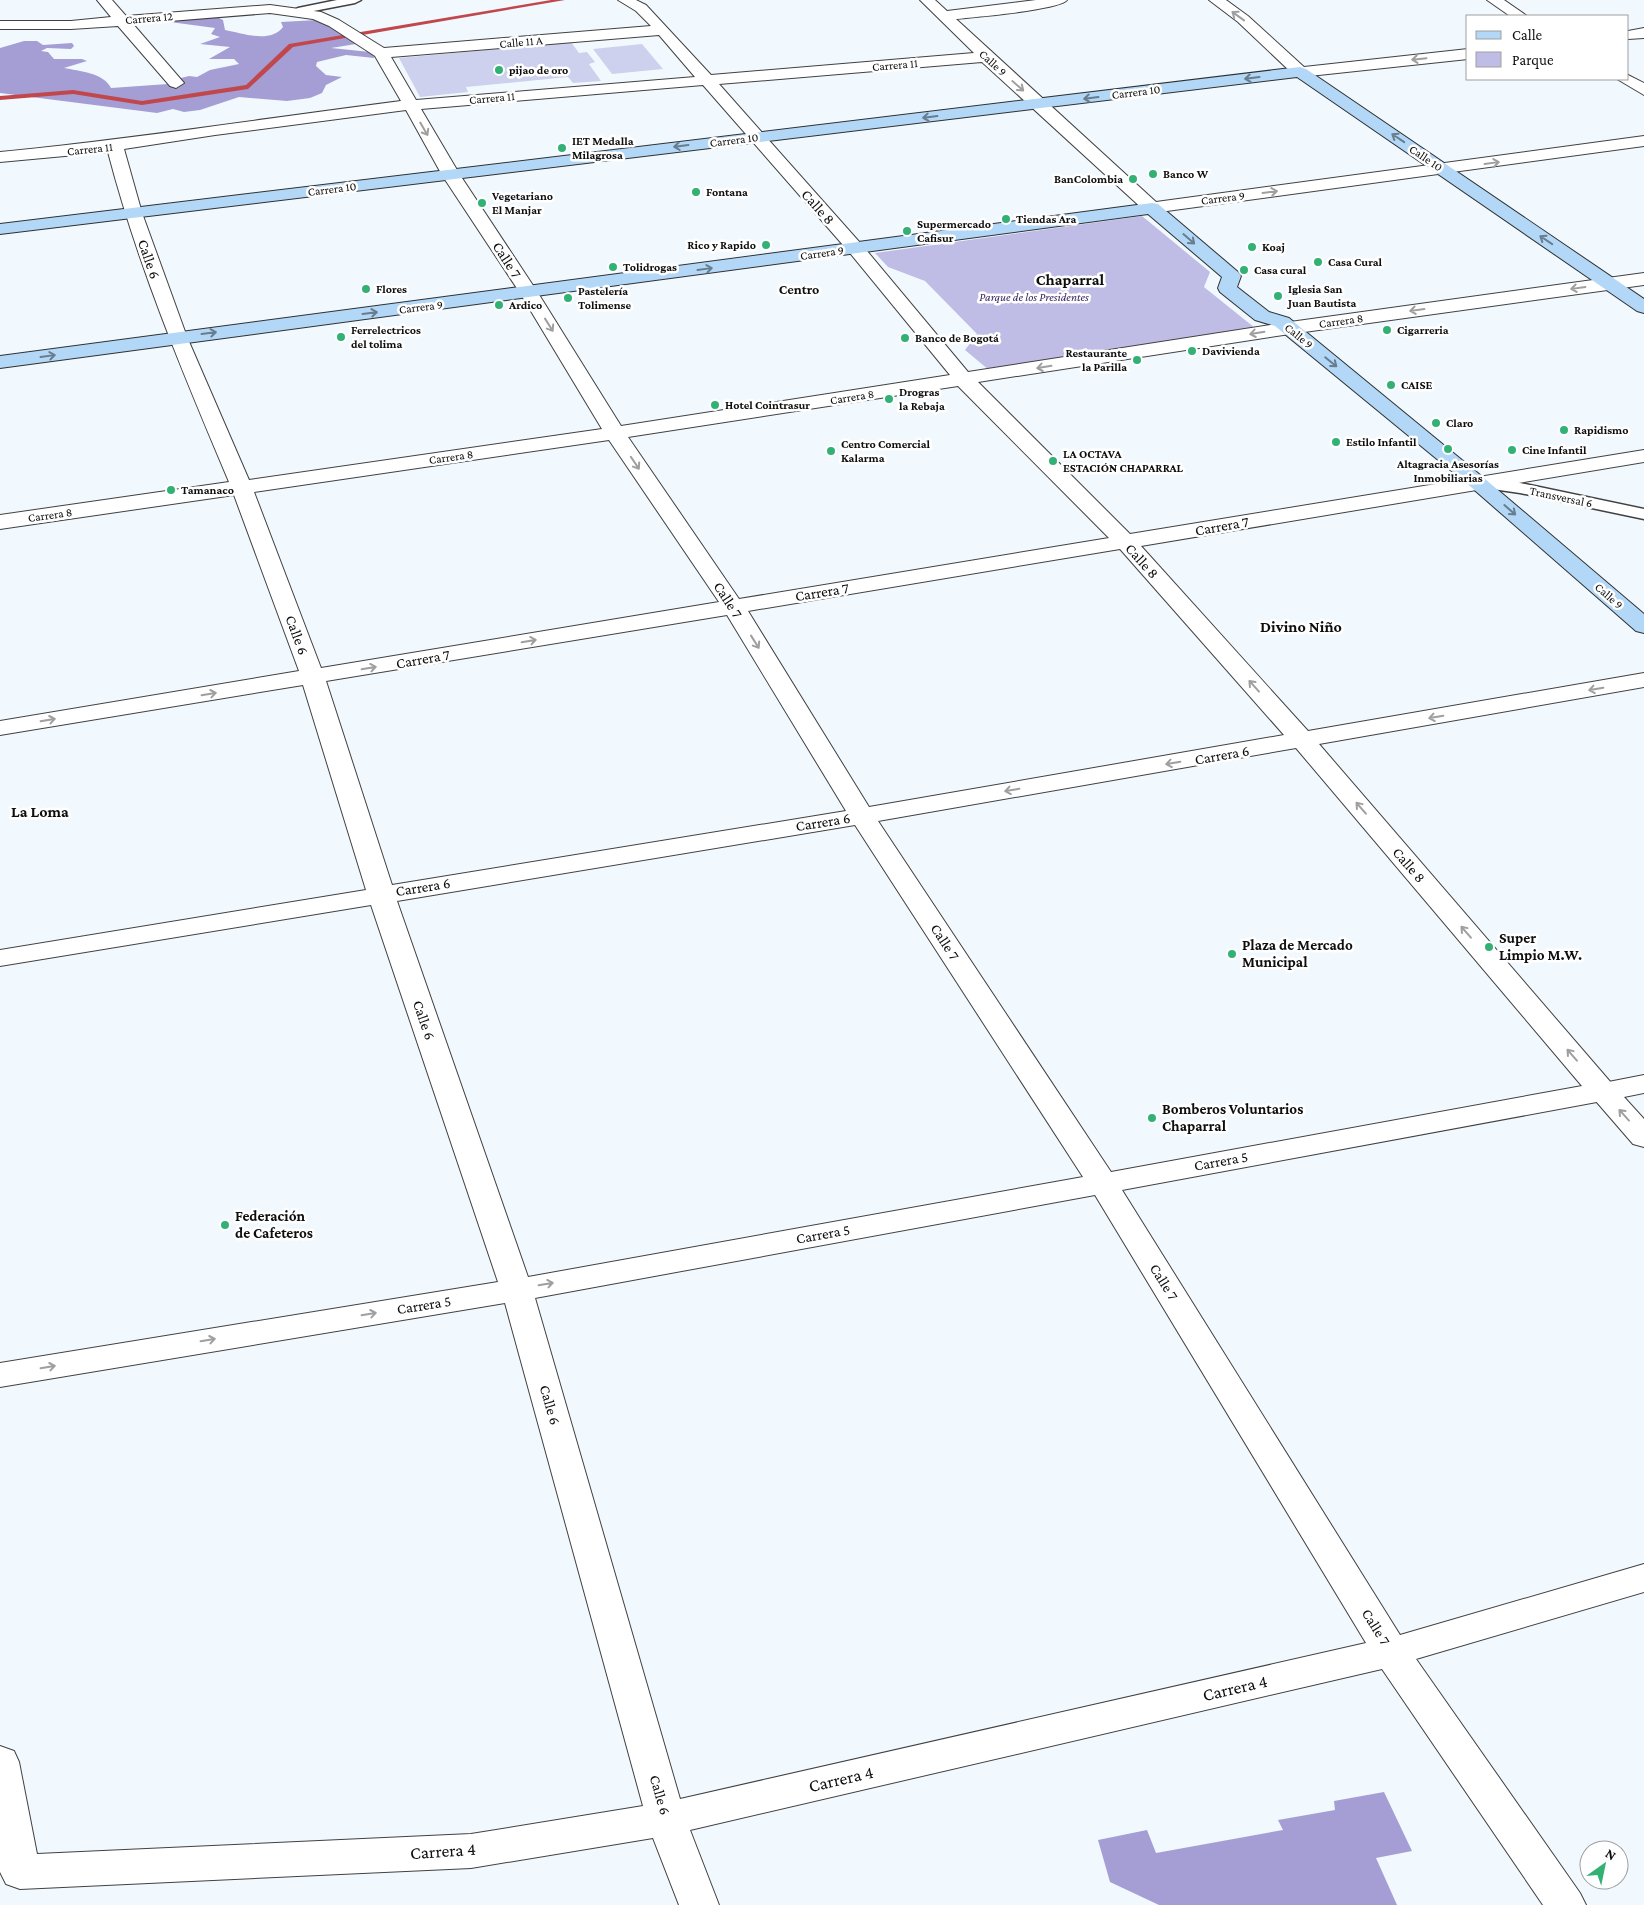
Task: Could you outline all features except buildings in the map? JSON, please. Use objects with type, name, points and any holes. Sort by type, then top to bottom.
[{"type":"main road","name":"Carrera 10","points":[[0,229],[1300,72]]},
{"type":"main road","name":"Calle 10","points":[[1300,72],[1644,307]]},
{"type":"main road","name":"Carrera 9","points":[[0,362],[529,293],[1152,208]]},
{"type":"main road","name":"Calle 9","points":[[1152,208],[1232,276],[1227,288],[1262,316],[1282,322],[1290,328],[1478,482],[1644,626]]},
{"type":"street","points":[[104,0],[176,83]]},
{"type":"street","points":[[298,11],[355,0]]},
{"type":"street","name":"Calle 8","points":[[625,0],[641,8],[662,30],[856,248],[878,276],[945,341],[964,380],[1126,543],[1303,741],[1644,1137]]},
{"type":"street","name":"Calle 9","points":[[927,0],[986,58],[1040,104],[1152,208]]},
{"type":"street","points":[[945,16],[1017,8],[1060,0]]},
{"type":"street","name":"Calle 10","points":[[1216,0],[1243,19],[1300,72]]},
{"type":"street","points":[[1494,0],[1518,15]]},
{"type":"street","name":"Carrera 12","points":[[0,25],[70,25],[270,9],[298,11]]},
{"type":"street","name":"Calle 7","points":[[298,11],[316,15],[344,29],[381,53],[451,174],[529,293],[615,433],[732,606],[862,816],[1103,1183],[1391,1652],[1566,1905]]},
{"type":"street","name":"Calle 11 A","points":[[381,53],[662,30]]},
{"type":"street","points":[[1629,35],[1644,33]]},
{"type":"street","name":"Carrera 10","points":[[1300,72],[1466,54]]},
{"type":"street","name":"Carrera 11","points":[[0,157],[115,146],[410,105],[986,58]]},
{"type":"street","points":[[1627,80],[1644,90]]},
{"type":"street","name":"Carrera 9","points":[[1152,208],[1444,170],[1644,141]]},
{"type":"street","name":"Calle 6","points":[[115,146],[133,213],[177,338],[242,488],[313,678],[381,894],[517,1290],[666,1819],[699,1905]]},
{"type":"street","points":[[878,276],[908,285],[926,306]]},
{"type":"street","name":"Carrera 8","points":[[0,522],[615,433],[1290,328],[1644,279]]},
{"type":"street","name":"Carrera 7","points":[[0,728],[313,678],[732,606],[1126,543],[1478,482],[1644,456]]},
{"type":"street","name":"Transversal 6","points":[[1478,482],[1520,488],[1644,514]]},
{"type":"street","name":"Carrera 6","points":[[0,958],[862,816],[1303,741],[1644,680]]},
{"type":"street","name":"Carrera 5","points":[[0,1375],[517,1290],[1644,1084]]},
{"type":"street","name":"Carrera 4","points":[[0,1762],[20,1872],[471,1851],[666,1819],[1391,1652],[1644,1578]]},
{"type":"green space","name":"Parque de los Presidentes","points":[[1142,216],[1210,272],[1204,287],[1255,328],[989,370],[965,350],[977,334],[925,281],[888,267],[875,253]]},
{"type":"shaded area","points":[[213,15],[223,20],[225,30],[256,36],[271,35],[277,32],[283,27],[281,22],[317,20],[355,41],[356,44],[331,48],[370,52],[375,54],[374,58],[346,55],[317,62],[316,66],[326,75],[342,77],[326,85],[322,93],[310,98],[287,101],[239,97],[200,110],[184,112],[173,109],[157,113],[0,93],[0,48],[24,41],[37,41],[43,45],[72,43],[74,46],[71,49],[47,48],[41,51],[48,52],[54,59],[82,59],[87,61],[64,68],[97,76],[108,83],[111,88],[182,83],[181,78],[197,77],[210,70],[239,64],[234,59],[209,59],[230,47],[200,44],[220,37],[211,34],[215,28],[170,22]]},
{"type":"shaded area","name":"pijao de oro","points":[[571,42],[579,53],[587,52],[595,62],[589,64],[601,81],[573,83],[568,77],[466,87],[468,92],[420,97],[399,58]]},
{"type":"shaded area","points":[[642,44],[663,69],[612,74],[593,49]]},
{"type":"shaded area","points":[[1384,1792],[1412,1851],[1376,1858],[1397,1905],[1159,1905],[1110,1882],[1098,1840],[1147,1830],[1156,1853],[1283,1830],[1278,1820],[1335,1810],[1334,1801]]},
{"type":"waterway","points":[[0,98],[73,92],[142,103],[248,87],[291,45],[562,0]]},
{"type":"place","name":"pijao de oro","points":[[499,70]]},
{"type":"place","name":"IET Medalla Milagrosa","points":[[562,148]]},
{"type":"place","name":"Banco W","points":[[1153,174]]},
{"type":"place","name":"BanColombia","points":[[1133,179]]},
{"type":"place","name":"Fontana","points":[[696,192]]},
{"type":"place","name":"Vegetariano El Manjar","points":[[482,203]]},
{"type":"place","name":"Tiendas Ara","points":[[1006,219]]},
{"type":"place","name":"Supermercado Cafisur","points":[[907,231]]},
{"type":"place","name":"Rico y Rapido","points":[[766,245]]},
{"type":"place","name":"Koaj","points":[[1252,247]]},
{"type":"place","name":"Casa Cural","points":[[1318,262]]},
{"type":"place","name":"Tolidrogas","points":[[613,267]]},
{"type":"place","name":"Casa cural","points":[[1244,270]]},
{"type":"place","name":"Flores","points":[[366,289]]},
{"type":"place","name":"Iglesia San Juan Bautista","points":[[1278,296]]},
{"type":"place","name":"Pastelería Tolimense","points":[[568,298]]},
{"type":"place","name":"Ardico","points":[[499,305]]},
{"type":"place","name":"Cigarreria","points":[[1387,330]]},
{"type":"place","name":"Ferrelectricos del tolima","points":[[341,337]]},
{"type":"place","name":"Banco de Bogotá","points":[[905,338]]},
{"type":"place","name":"Davivienda","points":[[1192,351]]},
{"type":"place","name":"Restaurante la Parilla","points":[[1137,360]]},
{"type":"place","name":"CAISE","points":[[1391,385]]},
{"type":"place","name":"Drogras la Rebaja","points":[[889,399]]},
{"type":"place","name":"Hotel Cointrasur","points":[[715,405]]},
{"type":"place","name":"Claro","points":[[1436,423]]},
{"type":"place","name":"Rapidismo","points":[[1564,430]]},
{"type":"place","name":"Estilo Infantil","points":[[1336,442]]},
{"type":"place","name":"Altagracia Asesorías Inmobiliarias","points":[[1448,449]]},
{"type":"place","name":"Cine Infantil","points":[[1512,450]]},
{"type":"place","name":"Centro Comercial Kalarma","points":[[831,451]]},
{"type":"place","name":"LA OCTAVA ESTACIÓN CHAPARRAL","points":[[1053,461]]},
{"type":"place","name":"Tamanaco","points":[[171,490]]},
{"type":"place","name":"Super Limpio M.W.","points":[[1489,947]]},
{"type":"place","name":"Plaza de Mercado Municipal","points":[[1232,954]]},
{"type":"place","name":"Bomberos Voluntarios Chaparral","points":[[1152,1118]]},
{"type":"place","name":"Federación de Cafeteros","points":[[225,1225]]},
{"type":"district","name":"Chaparral","points":[[1070,279]]},
{"type":"district","name":"Centro","points":[[799,289]]},
{"type":"district","name":"Divino Niño","points":[[1301,626]]},
{"type":"district","name":"La Loma","points":[[40,811]]}]
